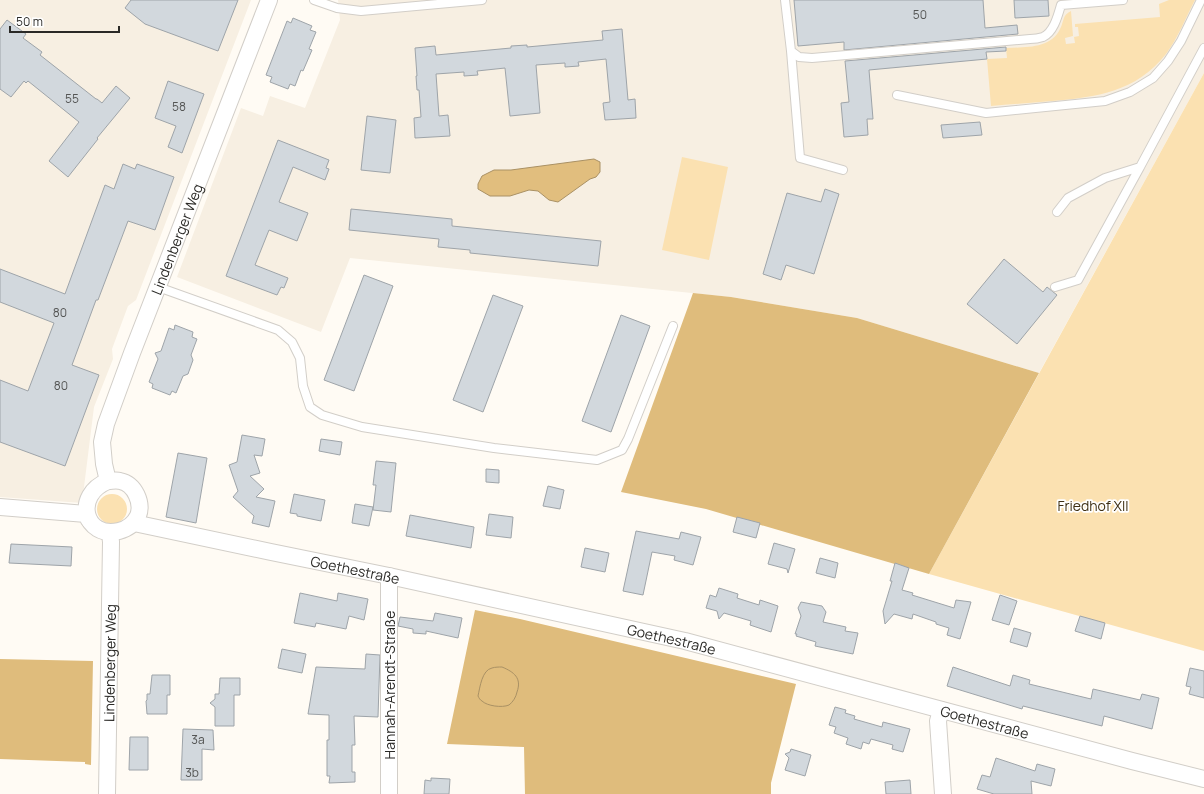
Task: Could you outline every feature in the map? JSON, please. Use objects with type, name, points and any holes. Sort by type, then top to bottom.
[{"type":"street","name":"Lindenberger Weg","points":[[108,481],[102,455],[103,436],[132,353],[269,0]]},
{"type":"street","points":[[0,506],[86,514],[89,520],[96,527],[110,533],[125,529],[134,523],[138,515],[139,507],[134,490],[121,481],[108,481],[98,486],[89,495],[86,506],[89,520]]},
{"type":"street","name":"Goethestraße","points":[[134,523],[389,576],[685,641],[1204,779]]},
{"type":"street","name":"Lindenberger Weg","points":[[107,794],[110,533]]},
{"type":"street","name":"Hannah-Arendt-Straße","points":[[389,576],[389,794]]},
{"type":"street","points":[[941,710],[938,721],[942,794]]},
{"type":"lane","points":[[314,0],[337,8],[362,11],[482,0]]},
{"type":"lane","points":[[785,0],[800,158],[843,170]]},
{"type":"lane","points":[[791,51],[799,58],[812,58],[1044,37],[1049,33],[1054,24],[1060,3],[1123,0]]},
{"type":"lane","points":[[897,95],[986,113],[1105,101],[1130,92],[1152,78],[1168,61],[1201,0]]},
{"type":"lane","points":[[1056,287],[1078,280],[1204,48]]},
{"type":"lane","points":[[1056,212],[1068,198],[1105,178],[1140,167]]},
{"type":"lane","points":[[158,287],[278,330],[292,342],[300,358],[303,386],[310,407],[322,415],[370,428],[494,448],[597,460],[622,450],[628,439],[673,326]]},
{"type":"shaded area","points":[[0,0],[251,0],[136,300],[128,306],[112,349],[113,359],[94,407],[82,503],[0,497]]},
{"type":"shaded area","points":[[338,0],[1204,0],[1204,73],[1039,373],[857,318],[731,297],[350,258],[321,332],[177,277],[241,108],[263,116],[270,96],[305,108],[340,20]]},
{"type":"shaded area","points":[[594,159],[600,162],[600,172],[596,177],[590,179],[558,202],[549,200],[538,191],[529,190],[510,196],[490,196],[478,189],[478,184],[482,176],[494,170],[511,170]]},
{"type":"shaded area","points":[[693,293],[731,297],[857,318],[1039,373],[929,574],[706,509],[621,492]]},
{"type":"shaded area","points":[[475,610],[520,619],[796,684],[771,783],[771,794],[525,794],[524,747],[447,744]]},
{"type":"shaded area","points":[[0,659],[93,661],[91,765],[85,764],[85,762],[0,759]]},
{"type":"shaded area","points":[[494,667],[502,667],[513,673],[518,679],[516,696],[509,705],[506,706],[484,703],[478,696],[484,675],[489,669]]},
{"type":"green space","points":[[1169,0],[1195,0],[1166,54],[1154,67],[1129,85],[1085,97],[991,106],[987,59],[1007,58],[1006,48],[1029,47],[1044,44],[1056,36],[1066,15],[1071,11],[1073,36],[1065,38],[1066,44],[1075,43],[1074,37],[1079,36],[1078,27],[1075,27],[1075,24],[1160,17],[1159,4]]},
{"type":"green space","name":"Friedhof XII","points":[[1204,73],[1204,651],[929,574]]},
{"type":"green space","points":[[682,157],[728,167],[709,260],[662,250]]},
{"type":"green space","points":[[112,494],[123,498],[127,509],[123,520],[112,524],[101,520],[97,509],[101,498]]},
{"type":"building","points":[[131,0],[238,0],[218,51],[145,24],[125,8]]},
{"type":"building","points":[[794,0],[983,0],[985,28],[1017,25],[1018,34],[844,50],[844,42],[798,46]]},
{"type":"building","points":[[1014,0],[1048,0],[1049,16],[1015,18]]},
{"type":"building","points":[[293,18],[312,26],[310,30],[316,32],[309,49],[312,50],[303,71],[301,70],[295,86],[290,84],[288,89],[270,82],[272,77],[266,75],[287,21],[291,23]]},
{"type":"building","points":[[7,20],[26,34],[23,38],[42,52],[40,55],[102,103],[116,86],[130,98],[97,138],[98,139],[68,177],[49,161],[79,122],[28,81],[26,83],[24,81],[11,97],[0,89],[0,29]]},
{"type":"building","points":[[622,29],[628,100],[635,99],[636,118],[605,120],[603,103],[610,102],[606,59],[578,62],[579,66],[565,67],[565,63],[536,65],[540,113],[510,116],[505,68],[477,71],[478,75],[464,76],[464,72],[436,74],[439,116],[448,115],[450,136],[415,138],[414,118],[421,117],[419,90],[417,90],[415,48],[435,46],[436,55],[511,48],[511,46],[527,45],[527,47],[603,40],[602,31]]},
{"type":"building","points":[[1006,47],[1006,51],[986,52],[987,59],[869,70],[873,119],[867,119],[868,135],[844,137],[841,103],[849,102],[845,61]]},
{"type":"building","points":[[168,81],[204,94],[182,153],[168,147],[176,126],[155,118]]},
{"type":"building","points":[[367,116],[396,120],[390,173],[361,170]]},
{"type":"building","points":[[980,122],[982,135],[943,138],[941,125]]},
{"type":"building","points":[[278,140],[329,160],[326,168],[329,169],[325,180],[293,167],[279,202],[308,213],[297,241],[269,230],[255,265],[288,278],[284,288],[281,287],[277,295],[226,276]]},
{"type":"building","points":[[123,164],[135,169],[137,164],[174,177],[155,230],[128,221],[98,300],[96,300],[72,365],[99,375],[65,466],[0,442],[0,380],[28,391],[54,323],[0,302],[0,269],[65,294],[105,185],[114,189]]},
{"type":"building","points":[[825,189],[839,194],[814,274],[786,265],[781,280],[763,274],[787,193],[821,202]]},
{"type":"building","points":[[351,209],[452,219],[452,226],[601,241],[598,266],[470,253],[470,250],[438,247],[439,239],[349,230]]},
{"type":"building","points":[[1004,259],[1043,292],[1047,287],[1057,295],[1017,344],[967,304]]},
{"type":"building","points":[[364,275],[393,286],[354,391],[324,380]]},
{"type":"building","points":[[493,295],[523,306],[483,412],[453,400]]},
{"type":"building","points":[[621,315],[650,326],[611,432],[582,421]]},
{"type":"building","points":[[175,325],[193,332],[192,337],[197,339],[191,355],[193,360],[188,374],[183,376],[176,393],[172,391],[170,395],[152,388],[153,384],[149,382],[158,359],[155,353],[161,351],[169,328],[174,330]]},
{"type":"building","points":[[242,435],[265,439],[262,456],[254,455],[260,473],[250,476],[264,489],[256,497],[275,501],[269,527],[252,523],[254,516],[233,497],[238,491],[229,465],[237,462]]},
{"type":"building","points":[[321,439],[342,442],[340,455],[319,451]]},
{"type":"building","points":[[178,453],[207,458],[196,523],[166,517]]},
{"type":"building","points":[[376,461],[396,463],[391,512],[373,510],[376,485],[373,485]]},
{"type":"building","points":[[486,469],[499,470],[499,483],[486,482]]},
{"type":"building","points":[[548,486],[564,490],[560,509],[543,506]]},
{"type":"building","points":[[294,494],[325,500],[321,521],[290,513]]},
{"type":"building","points":[[355,504],[373,507],[369,526],[352,523]]},
{"type":"building","points":[[489,514],[513,517],[511,538],[486,535]]},
{"type":"building","points":[[410,515],[474,527],[471,548],[406,536]]},
{"type":"building","points":[[737,517],[760,523],[756,538],[733,532]]},
{"type":"building","points":[[636,531],[679,539],[681,532],[701,537],[693,565],[674,560],[675,556],[652,552],[643,595],[623,591]]},
{"type":"building","points":[[774,543],[795,549],[788,573],[787,569],[768,564]]},
{"type":"building","points":[[11,544],[72,547],[71,566],[9,563]]},
{"type":"building","points":[[585,548],[609,553],[605,572],[581,567]]},
{"type":"building","points":[[820,558],[838,563],[835,578],[816,573]]},
{"type":"building","points":[[895,563],[909,568],[902,590],[913,593],[912,595],[954,608],[956,600],[971,602],[960,639],[947,635],[949,628],[913,614],[912,619],[894,614],[885,624],[883,611],[892,581],[890,581]]},
{"type":"building","points":[[719,588],[738,594],[737,598],[759,605],[760,600],[778,606],[771,632],[750,625],[751,621],[724,613],[719,619],[717,611],[706,608],[710,595],[716,597]]},
{"type":"building","points":[[300,593],[337,601],[338,593],[368,599],[364,620],[349,616],[346,629],[316,623],[315,627],[294,623]]},
{"type":"building","points":[[1000,595],[1017,601],[1009,625],[992,620]]},
{"type":"building","points":[[801,602],[822,606],[826,612],[823,622],[846,627],[845,631],[858,633],[853,654],[815,646],[816,642],[796,636],[797,634],[795,634],[801,616],[798,608]]},
{"type":"building","points":[[435,613],[462,618],[458,638],[426,631],[426,634],[413,633],[413,629],[398,626],[400,617],[433,621]]},
{"type":"building","points":[[1080,616],[1105,623],[1101,639],[1075,631]]},
{"type":"building","points":[[1014,628],[1031,633],[1027,647],[1010,642]]},
{"type":"building","points":[[282,649],[306,654],[302,673],[278,668]]},
{"type":"building","points":[[366,654],[380,655],[378,717],[354,716],[355,745],[352,745],[352,772],[355,772],[355,782],[329,783],[330,776],[327,776],[327,740],[329,740],[329,715],[308,714],[316,667],[365,669]]},
{"type":"building","points":[[953,667],[1010,686],[1013,675],[1030,680],[1029,684],[1091,699],[1093,689],[1140,700],[1142,694],[1159,698],[1152,729],[1104,716],[1102,726],[1023,706],[1022,709],[947,686]]},
{"type":"building","points":[[1190,668],[1204,671],[1204,698],[1189,694],[1191,687],[1186,686]]},
{"type":"building","points":[[152,675],[170,675],[170,695],[167,695],[167,714],[147,714],[146,701],[147,694],[150,694]]},
{"type":"building","points":[[220,678],[240,678],[240,695],[234,695],[234,726],[215,726],[215,707],[210,703],[215,699],[215,694],[219,694]]},
{"type":"building","points":[[835,707],[846,710],[845,713],[855,716],[854,719],[882,727],[883,722],[910,729],[903,752],[892,749],[893,745],[871,739],[869,744],[863,742],[861,749],[846,744],[848,738],[834,733],[836,727],[829,725]]},
{"type":"building","points":[[183,729],[213,730],[214,750],[202,749],[202,780],[181,780]]},
{"type":"building","points":[[130,737],[148,737],[148,770],[129,770]]},
{"type":"building","points":[[791,749],[811,755],[805,776],[785,770],[789,758],[785,754],[790,752]]},
{"type":"building","points":[[996,758],[1035,771],[1037,764],[1055,769],[1051,786],[1031,781],[1032,794],[994,794],[977,789],[982,775],[990,777]]},
{"type":"building","points":[[431,778],[450,779],[449,794],[424,794],[425,780],[431,781]]},
{"type":"building","points":[[910,780],[911,794],[886,794],[885,782]]}]
